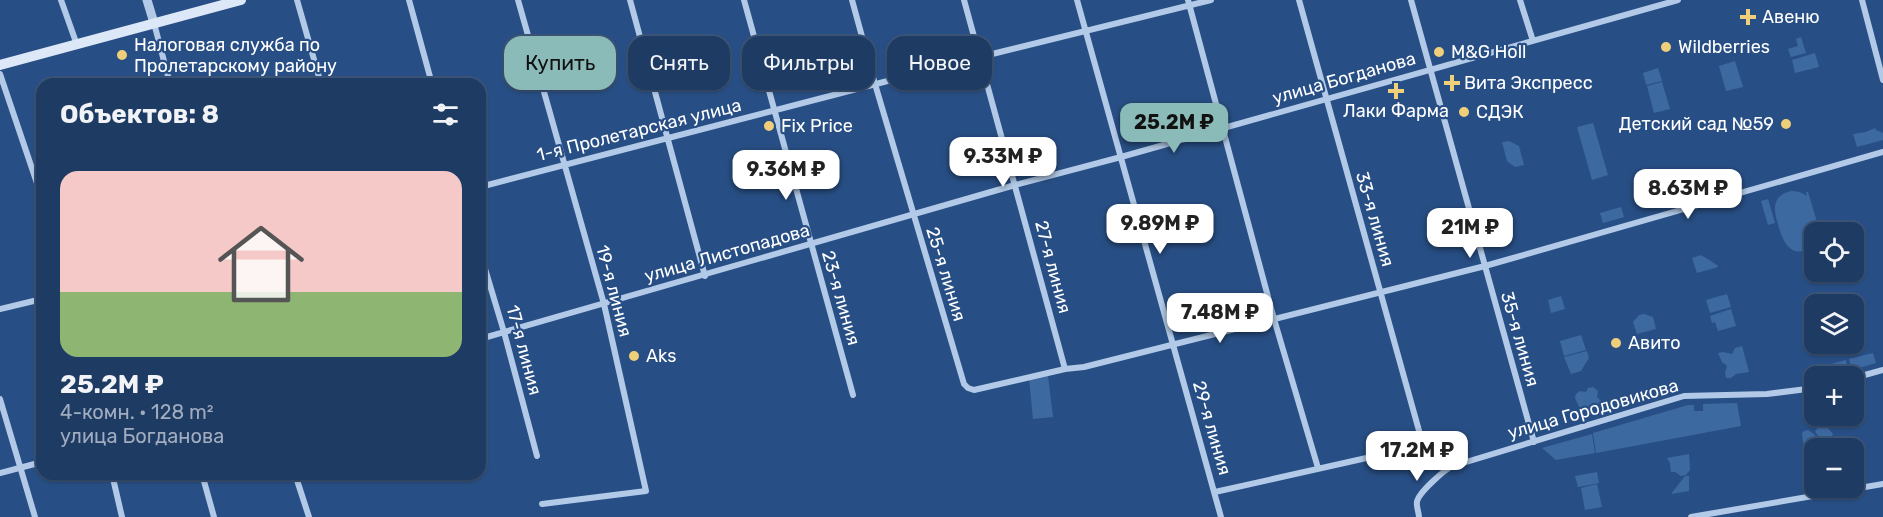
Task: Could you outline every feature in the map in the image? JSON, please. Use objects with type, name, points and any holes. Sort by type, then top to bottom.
[{"type":"main road","points":[[0,65],[241,0]]},
{"type":"street","points":[[61,0],[77,45]]},
{"type":"street","points":[[147,0],[168,78]]},
{"type":"street","points":[[297,0],[319,78]]},
{"type":"street","points":[[409,0],[430,78]]},
{"type":"street","name":"19-я линия","points":[[518,0],[604,304],[646,491],[542,504]]},
{"type":"street","points":[[630,0],[705,276]]},
{"type":"street","name":"23-я линия","points":[[744,0],[853,395]]},
{"type":"street","name":"25-я линия","points":[[852,0],[862,36]]},
{"type":"street","name":"27-я линия","points":[[964,0],[974,36]]},
{"type":"street","name":"29-я линия","points":[[1077,0],[1221,517]]},
{"type":"street","name":"1-я Пролетарская улица","points":[[992,54],[1189,3],[1211,0]]},
{"type":"street","name":"33-я линия","points":[[1299,0],[1423,445]]},
{"type":"street","name":"35-я линия","points":[[1411,0],[1534,442]]},
{"type":"street","points":[[1520,0],[1533,41]]},
{"type":"street","name":"улица Богданова","points":[[913,214],[1533,41],[1656,3],[1678,0]]},
{"type":"street","points":[[1862,0],[1883,80]]},
{"type":"street","points":[[1189,3],[1274,319],[1318,468]]},
{"type":"street","points":[[0,74],[36,180]]},
{"type":"street","name":"1-я Пролетарская улица","points":[[875,84],[887,81]]},
{"type":"street","name":"25-я линия","points":[[875,84],[964,384],[974,390],[1065,369]]},
{"type":"street","name":"1-я Пролетарская улица","points":[[486,185],[853,90]]},
{"type":"street","name":"27-я линия","points":[[989,90],[1065,369]]},
{"type":"street","points":[[1065,369],[1084,367],[1485,266],[1883,152]]},
{"type":"street","name":"улица Листопадова","points":[[486,337],[705,276],[913,214]]},
{"type":"street","name":"17-я линия","points":[[486,272],[537,456]]},
{"type":"street","points":[[0,309],[36,300]]},
{"type":"street","points":[[1864,375],[1883,370]]},
{"type":"street","name":"улица Городовикова","points":[[1419,517],[1417,504],[1419,497],[1444,471],[1453,466],[1682,397],[1767,394],[1804,389]]},
{"type":"street","points":[[0,399],[35,517]]},
{"type":"street","points":[[1215,492],[1460,437]]},
{"type":"street","points":[[0,473],[36,464]]},
{"type":"street","points":[[113,480],[122,517]]},
{"type":"street","points":[[204,480],[214,517]]},
{"type":"street","points":[[297,480],[309,517]]},
{"type":"street","points":[[1691,517],[1883,484]]},
{"type":"shaded area","points":[[1801,37],[1806,53],[1791,57],[1788,49],[1798,46],[1796,39]]},
{"type":"shaded area","points":[[1815,53],[1819,67],[1795,73],[1792,60]]},
{"type":"shaded area","points":[[1735,61],[1743,87],[1726,91],[1719,66]]},
{"type":"shaded area","points":[[1658,68],[1662,81],[1646,85],[1643,73]]},
{"type":"shaded area","points":[[1662,82],[1670,109],[1654,113],[1647,86]]},
{"type":"shaded area","points":[[1593,123],[1608,175],[1592,180],[1577,127]]},
{"type":"shaded area","points":[[1875,128],[1883,133],[1883,140],[1857,147],[1853,134]]},
{"type":"shaded area","points":[[1509,141],[1519,146],[1524,165],[1515,167],[1507,161],[1502,142]]},
{"type":"shaded area","points":[[1694,169],[1701,193],[1661,204],[1654,180]]},
{"type":"shaded area","points":[[1800,192],[1807,196],[1806,192],[1808,192],[1817,222],[1804,222],[1804,251],[1800,252],[1794,251],[1786,243],[1775,213],[1777,199],[1785,193]]},
{"type":"shaded area","points":[[1768,199],[1775,223],[1768,225],[1761,201]]},
{"type":"shaded area","points":[[1621,207],[1624,217],[1603,223],[1600,213]]},
{"type":"shaded area","points":[[1701,255],[1718,267],[1697,273],[1692,258]]},
{"type":"shaded area","points":[[1727,294],[1731,307],[1710,313],[1706,300]]},
{"type":"shaded area","points":[[1561,296],[1565,309],[1551,313],[1548,300]]},
{"type":"shaded area","points":[[1731,309],[1736,326],[1718,331],[1710,316]]},
{"type":"shaded area","points":[[1639,315],[1653,317],[1656,329],[1637,334],[1633,322]]},
{"type":"shaded area","points":[[1581,335],[1586,350],[1564,356],[1560,341]]},
{"type":"shaded area","points":[[1742,346],[1749,372],[1726,378],[1727,366],[1722,362],[1718,353],[1732,354],[1735,348]]},
{"type":"shaded area","points":[[1587,351],[1589,358],[1581,371],[1571,374],[1564,357]]},
{"type":"shaded area","points":[[1873,353],[1876,363],[1864,366],[1851,366],[1849,359]]},
{"type":"shaded area","points":[[1846,360],[1847,366],[1824,366]]},
{"type":"shaded area","points":[[1048,376],[1053,417],[1033,419],[1029,378]]},
{"type":"shaded area","points":[[1593,387],[1598,391],[1597,397],[1601,401],[1600,405],[1596,409],[1590,407],[1586,411],[1581,411],[1575,398],[1576,394],[1580,391],[1586,392],[1588,388]]},
{"type":"shaded area","points":[[1737,403],[1741,426],[1596,453],[1593,433],[1688,405],[1694,405],[1694,411],[1703,411],[1703,404]]},
{"type":"shaded area","points":[[1827,427],[1833,434],[1831,438],[1818,436],[1815,431],[1818,428]]},
{"type":"shaded area","points":[[1808,430],[1816,438],[1804,438],[1804,450],[1802,433]]},
{"type":"shaded area","points":[[1592,434],[1595,453],[1556,460],[1542,448]]},
{"type":"shaded area","points":[[1689,454],[1690,470],[1686,475],[1681,476],[1671,472],[1667,458]]},
{"type":"shaded area","points":[[1597,472],[1599,483],[1578,487],[1575,476]]},
{"type":"shaded area","points":[[1685,476],[1689,476],[1689,491],[1671,494]]},
{"type":"shaded area","points":[[1597,484],[1602,507],[1585,510],[1581,488]]},
{"type":"place","name":"Авеню","points":[[1748,17]]},
{"type":"place","name":"Wildberries","points":[[1666,47]]},
{"type":"place","name":"M&G Holl","points":[[1439,52]]},
{"type":"place","name":"Налоговая служба по Пролетарскому району","points":[[122,55]]},
{"type":"place","name":"Вита Экспресс","points":[[1452,83]]},
{"type":"place","name":"Лаки Фарма","points":[[1396,91]]},
{"type":"place","name":"СДЭК","points":[[1464,112]]},
{"type":"place","name":"Детский сад №59","points":[[1786,124]]},
{"type":"place","name":"Fix Price","points":[[769,126]]},
{"type":"place","name":"Авито","points":[[1616,343]]},
{"type":"place","name":"Aks","points":[[634,356]]}]
